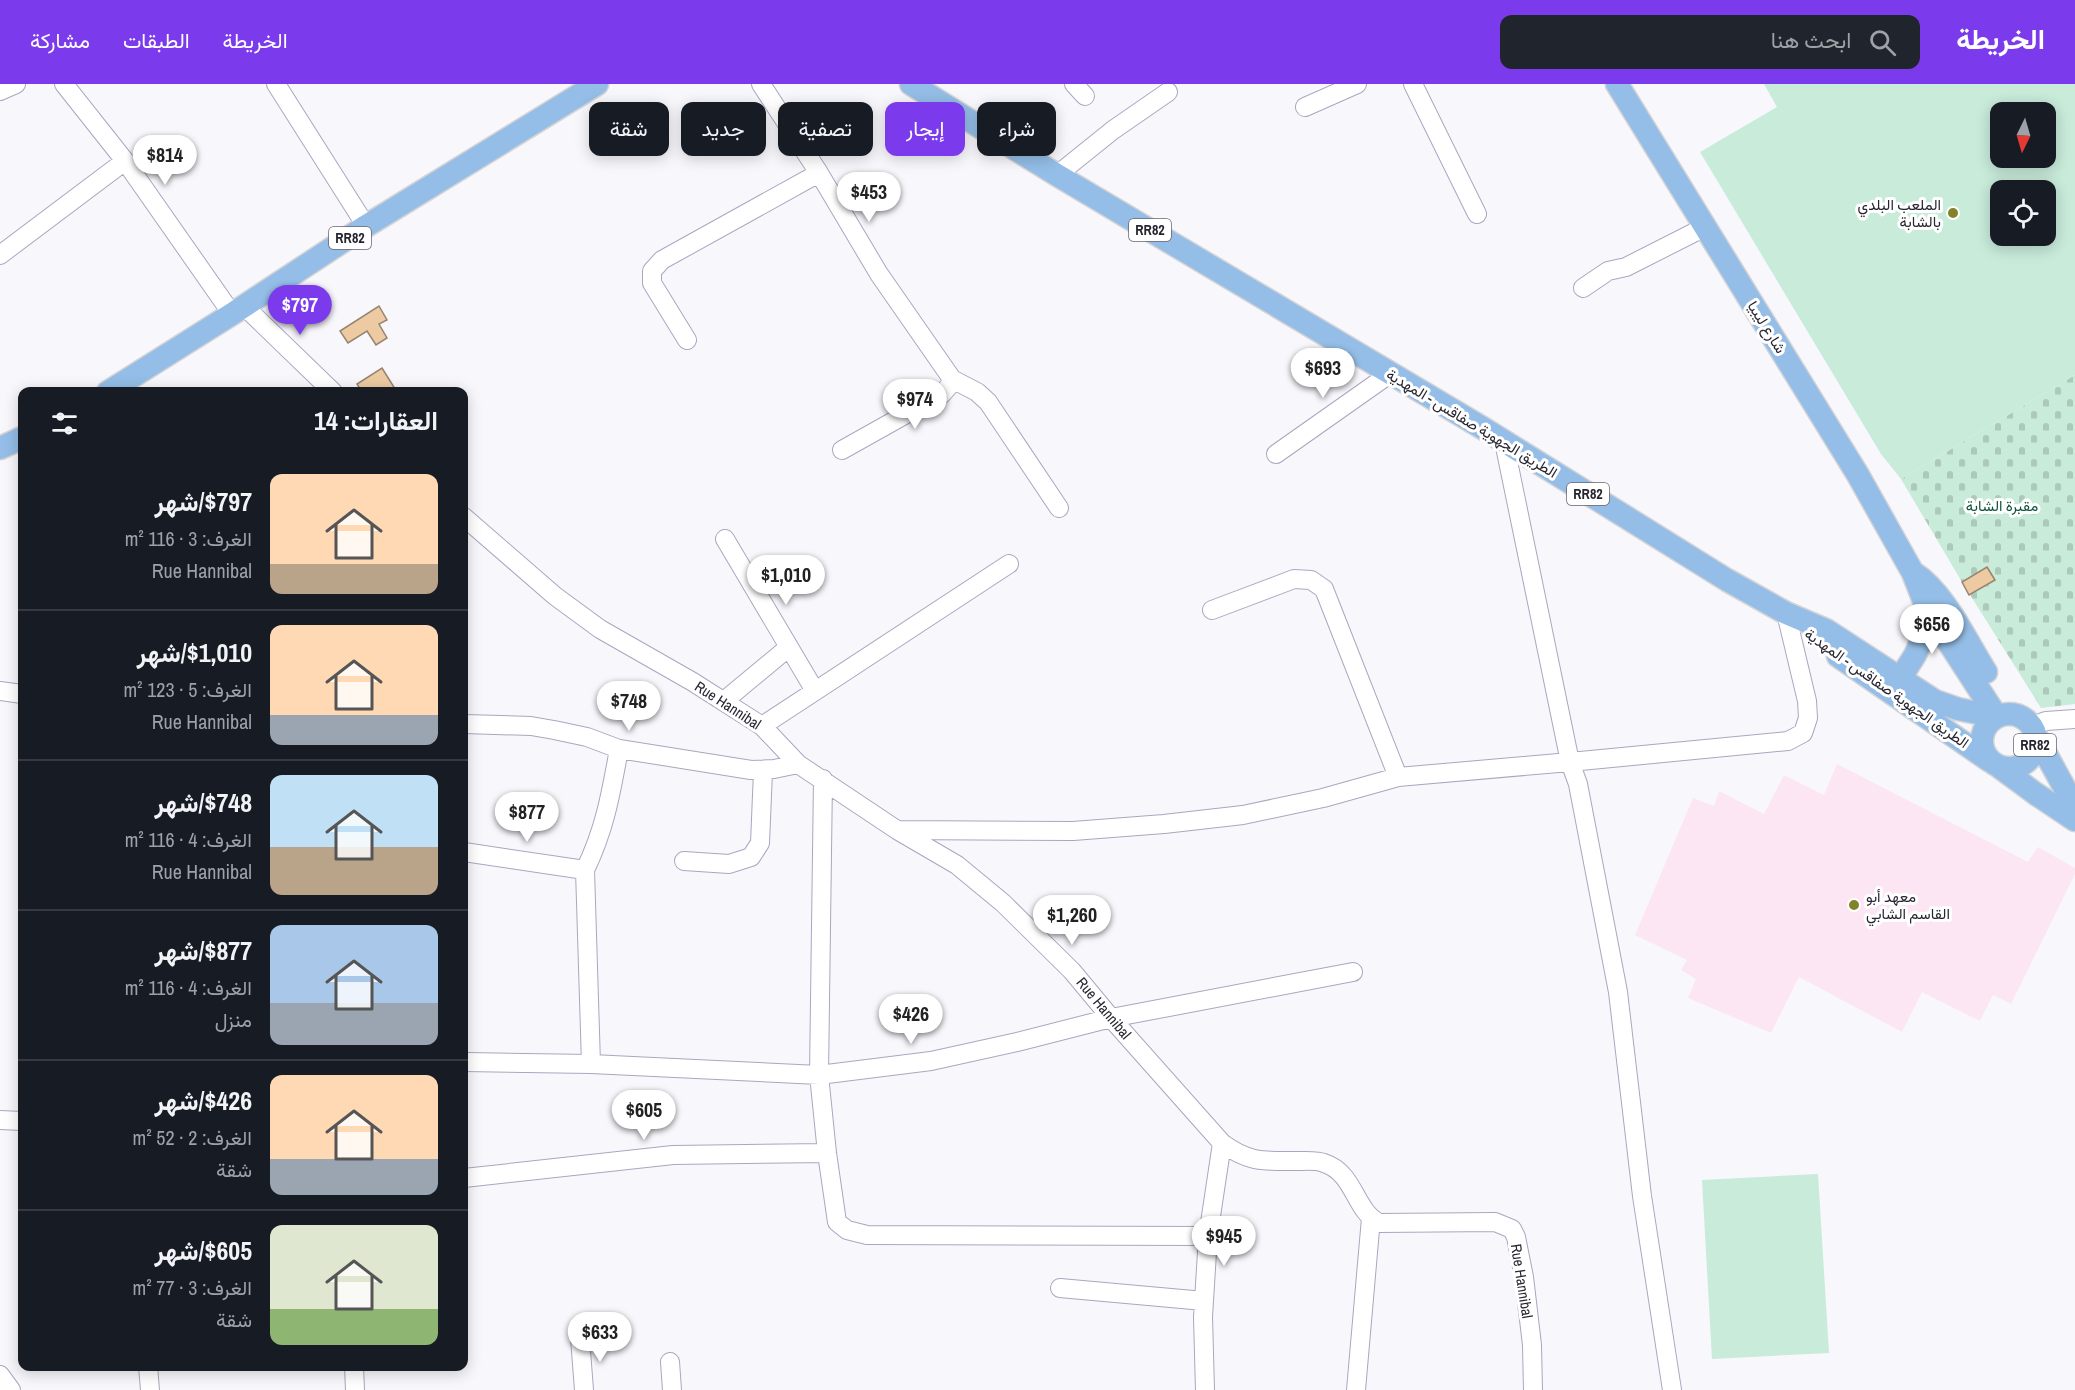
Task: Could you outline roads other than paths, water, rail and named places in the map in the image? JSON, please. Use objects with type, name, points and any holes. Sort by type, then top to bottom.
[{"type":"main road","name":"شارع ليبيا","points":[[1617,84],[1852,465],[1913,573],[1926,609],[2004,715]]},
{"type":"main road","name":"RR82","points":[[116,387],[366,226],[598,85]]},
{"type":"main road","name":"الطريق الجهوية صفاقس - المهدية","points":[[924,87],[1057,175],[1391,373],[1717,573],[1786,613],[1826,630],[2014,779],[2075,820]]},
{"type":"main road","points":[[0,448],[18,440]]},
{"type":"main road","name":"شارع ليبيا","points":[[1913,573],[1939,596],[2004,715]]},
{"type":"main road","points":[[1898,688],[1921,642],[1926,609]]},
{"type":"main road","name":"الطريق الجهوية صفاقس - المهدية","points":[[1898,688],[1958,709],[2026,720],[2033,730]]},
{"type":"main road","name":"الطريق الجهوية صفاقس - المهدية","points":[[1994,763],[1982,746],[1982,737],[1989,722],[2004,715]]},
{"type":"main road","name":"RR82","points":[[1994,763],[2016,767],[2030,758],[2036,742],[2033,730]]},
{"type":"main road","points":[[2033,730],[2075,807]]},
{"type":"street","points":[[0,91],[16,84]]},
{"type":"street","points":[[64,84],[238,310],[327,387]]},
{"type":"street","points":[[276,84],[366,226]]},
{"type":"street","points":[[762,84],[819,173],[879,274],[952,379],[977,392],[988,402],[1059,508]]},
{"type":"street","points":[[1305,107],[1356,84]]},
{"type":"street","points":[[1413,84],[1477,214]]},
{"type":"street","points":[[1057,175],[1113,130],[1168,92]]},
{"type":"street","points":[[0,255],[125,161]]},
{"type":"street","points":[[687,340],[652,283],[652,271],[662,261],[819,173]]},
{"type":"street","points":[[1583,288],[1608,271],[1626,267],[1705,227]]},
{"type":"street","points":[[1276,454],[1391,373]]},
{"type":"street","points":[[842,450],[942,394],[952,379]]},
{"type":"street","points":[[1504,442],[1570,762],[1578,784],[1618,992],[1628,1059],[1642,1196],[1672,1390]]},
{"type":"street","name":"Rue Hannibal","points":[[468,520],[555,596],[600,629],[724,701],[762,726],[798,764],[897,830],[957,865],[1003,903],[1072,971],[1222,1143],[1239,1156],[1262,1161],[1324,1163],[1344,1175],[1371,1218],[1379,1223],[1495,1221],[1512,1229],[1516,1237],[1524,1277],[1532,1345],[1533,1390]]},
{"type":"street","points":[[725,539],[815,691]]},
{"type":"street","points":[[762,726],[1009,564]]},
{"type":"street","points":[[1212,610],[1294,579],[1311,580],[1324,589],[1398,777]]},
{"type":"street","points":[[897,830],[1073,831],[1164,824],[1243,815],[1323,798],[1398,777],[1788,741],[1803,733],[1808,718],[1807,701],[1786,613]]},
{"type":"street","points":[[724,701],[789,647]]},
{"type":"street","points":[[0,691],[18,693]]},
{"type":"street","points":[[2033,730],[2046,721],[2075,719]]},
{"type":"street","points":[[468,724],[531,726],[586,737],[619,749],[762,771],[798,764]]},
{"type":"street","points":[[591,1064],[585,870],[598,844],[606,817],[619,749]]},
{"type":"street","points":[[684,861],[729,864],[751,857],[760,843],[762,771]]},
{"type":"street","points":[[822,779],[819,1075],[837,1222],[847,1230],[867,1235],[1208,1236]]},
{"type":"street","points":[[468,853],[585,870]]},
{"type":"street","points":[[468,1062],[591,1064],[819,1075],[931,1061],[1111,1018],[1353,972]]},
{"type":"street","points":[[0,1120],[18,1121]]},
{"type":"street","points":[[1205,1390],[1203,1352],[1208,1236],[1222,1143]]},
{"type":"street","points":[[468,1179],[673,1155],[827,1153]]},
{"type":"street","points":[[1356,1390],[1371,1218]]},
{"type":"street","points":[[1060,1288],[1204,1301]]},
{"type":"street","points":[[580,1338],[584,1390]]},
{"type":"street","points":[[670,1362],[672,1390]]},
{"type":"street","points":[[148,1371],[150,1390]]},
{"type":"street","points":[[354,1371],[355,1390]]},
{"type":"street","points":[[0,1375],[11,1390]]},
{"type":"place","name":"الملعب البلدي بالشابة","points":[[1953,213]]},
{"type":"place","name":"معهد أبو القاسم الشابي","points":[[1854,905]]},
{"type":"park label","name":"مقبرة الشابة","points":[[2002,505]]}]
